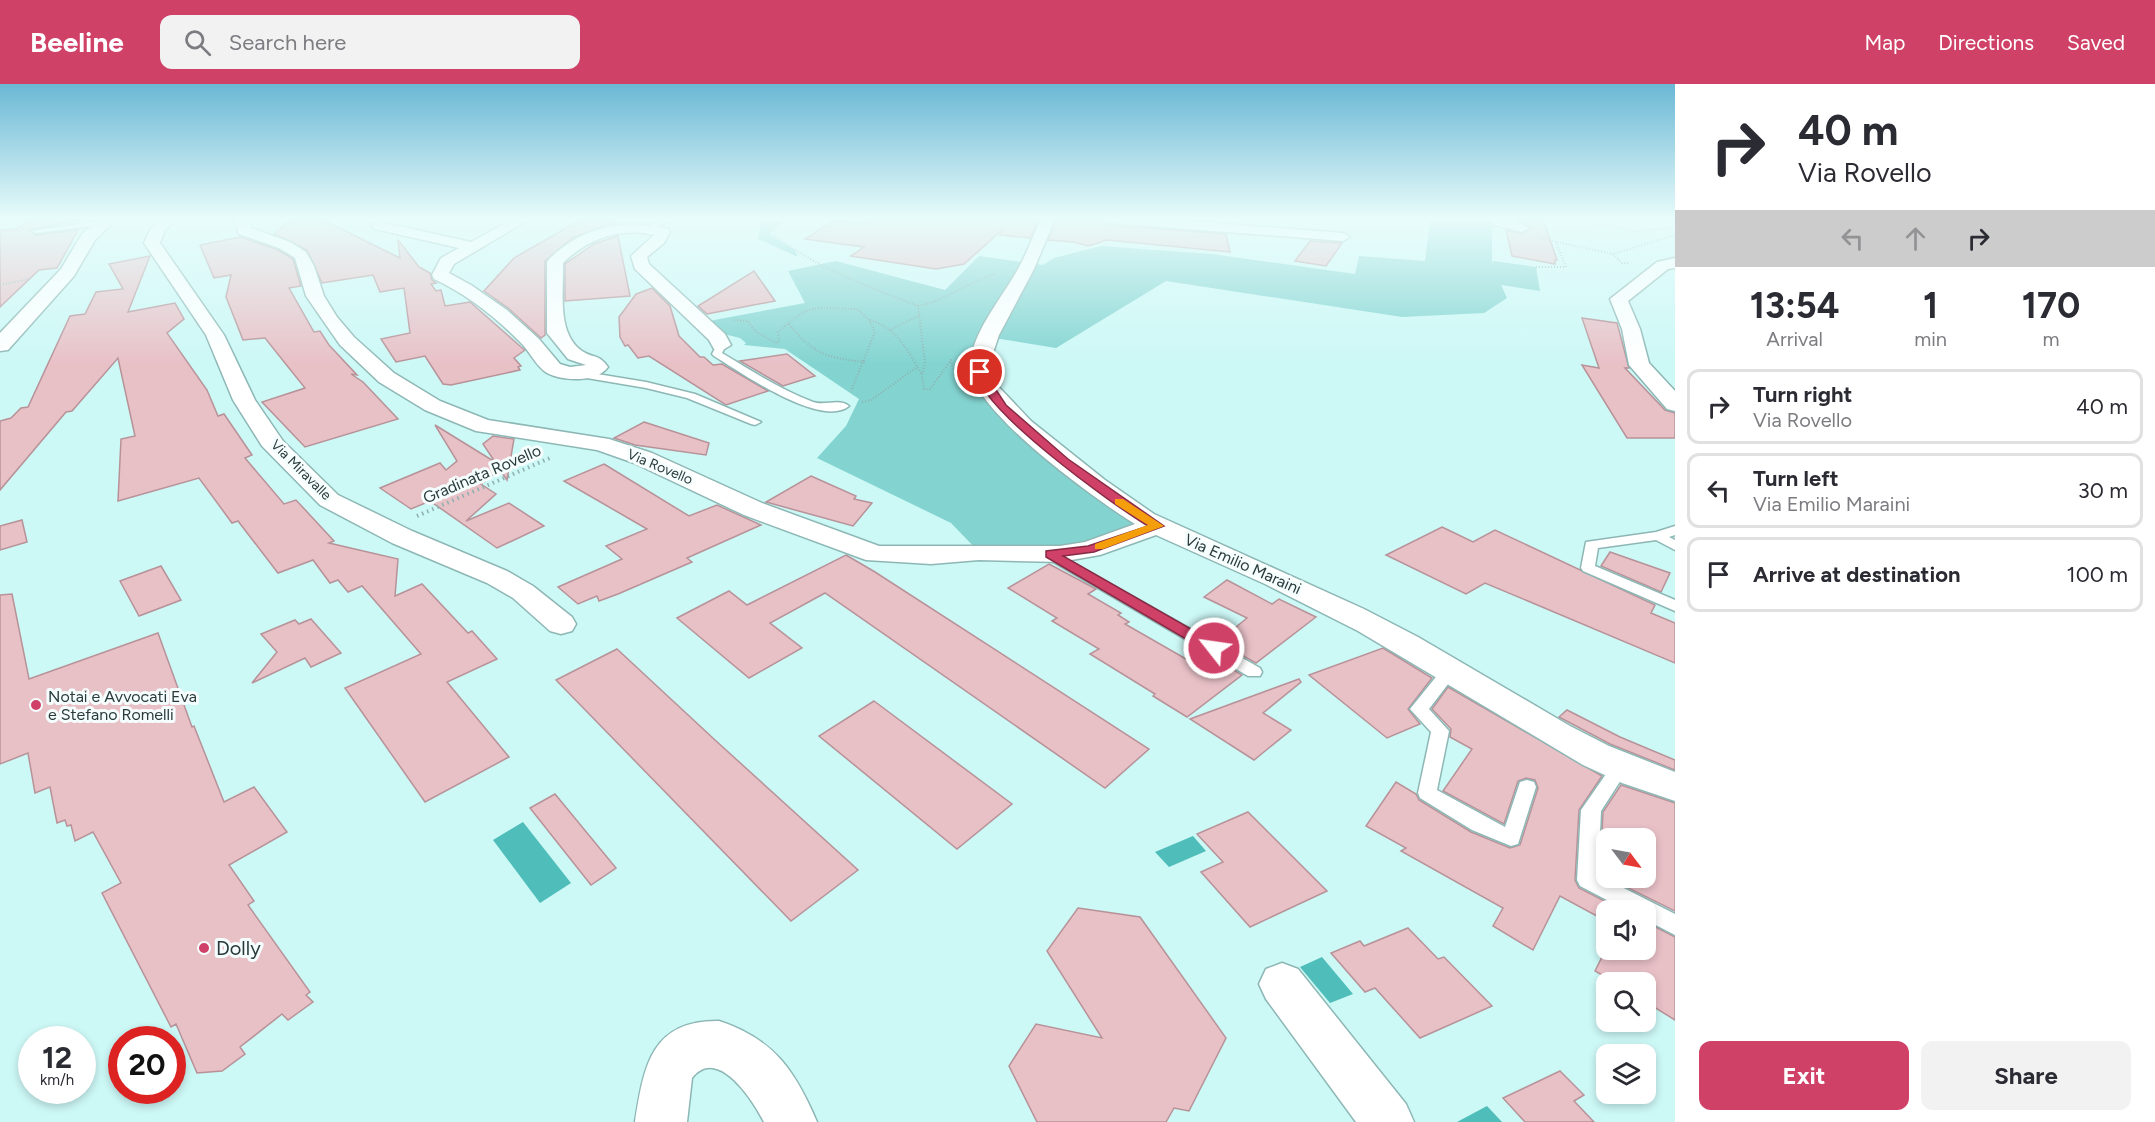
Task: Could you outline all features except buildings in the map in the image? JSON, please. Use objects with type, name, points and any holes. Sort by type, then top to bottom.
[{"type":"street","points":[[0,345],[71,267]]},
{"type":"street","name":"Via Miravalle","points":[[170,267],[215,335],[243,400],[274,446],[329,500],[386,529],[497,577],[523,592],[561,624]]},
{"type":"street","name":"Via Rovello","points":[[306,267],[314,294],[358,357],[388,380],[427,401],[484,426],[588,442],[643,458],[753,509],[876,554],[931,556],[979,552],[1050,554],[1090,549],[1158,526]]},
{"type":"street","points":[[444,267],[440,275],[460,284],[482,299],[531,343],[553,368],[573,373],[598,367],[594,361],[575,355],[556,333],[555,267]]},
{"type":"street","points":[[642,267],[719,341]]},
{"type":"street","points":[[1660,267],[1619,299],[1620,306],[1628,318],[1639,365],[1675,404]]},
{"type":"street","name":"Via Emilio Maraini","points":[[1026,268],[988,336],[980,372],[990,392],[1003,407],[1065,461],[1131,511],[1158,526],[1266,573],[1372,625],[1579,745],[1656,782]]},
{"type":"street","points":[[1282,984],[1388,1122]]},
{"type":"street","points":[[662,1122],[670,1071],[679,1055],[698,1046],[717,1043],[747,1058],[783,1105],[791,1122]]},
{"type":"lane","points":[[719,341],[717,354],[776,390],[815,407],[844,406]]},
{"type":"lane","points":[[573,373],[646,385],[691,396],[755,422]]},
{"type":"lane","points":[[1675,530],[1658,536],[1591,545],[1588,568],[1675,606]]},
{"type":"lane","points":[[1658,536],[1675,546]]},
{"type":"lane","points":[[1050,554],[1254,672]]},
{"type":"lane","points":[[1450,670],[1419,709],[1440,731],[1427,792],[1479,824],[1511,838],[1527,787]]},
{"type":"lane","points":[[1656,782],[1591,810],[1587,880],[1675,925]]},
{"type":"path","points":[[835,267],[918,306],[930,305],[979,277],[1026,268]]},
{"type":"path","points":[[918,306],[924,363],[922,375],[924,389],[930,389],[951,360],[954,372]]},
{"type":"path","points":[[719,341],[729,334],[733,321],[744,319],[755,332],[776,343],[779,342],[778,332],[799,313],[813,308],[857,309],[869,320],[875,332],[865,362],[844,406]]},
{"type":"path","points":[[890,330],[920,315]]},
{"type":"path","points":[[869,320],[881,322],[890,330],[907,348],[922,375]]},
{"type":"path","points":[[789,324],[812,352],[843,360],[865,362]]},
{"type":"path","points":[[844,406],[871,400],[917,367]]},
{"type":"path","name":"Gradinata Rovello","points":[[386,529],[588,442]]},
{"type":"shaded area","points":[[805,267],[860,267],[945,290],[968,267],[1308,267],[1355,274],[1356,267],[1536,267],[1540,291],[1501,285],[1507,298],[1484,313],[1402,317],[1166,281],[1056,348],[988,337],[990,392],[1157,526],[1090,549],[979,552],[951,523],[817,458],[846,426],[859,399],[785,349],[744,345],[746,343],[740,338],[724,334],[709,321],[805,303],[788,271]]},
{"type":"shaded area","points":[[523,822],[571,883],[540,903],[493,840]]},
{"type":"shaded area","points":[[1193,836],[1206,851],[1169,867],[1155,852]]},
{"type":"shaded area","points":[[1322,957],[1353,994],[1330,1003],[1300,967]]},
{"type":"shaded area","points":[[1487,1106],[1502,1122],[1457,1122]]},
{"type":"slow traffic","points":[[1099,546],[1158,526],[1119,502]]},
{"type":"place","name":"Notai e Avvocati Eva e Stefano Romelli","points":[[36,705]]},
{"type":"place","name":"Dolly","points":[[204,948]]},
{"type":"route","points":[[980,372],[990,392],[1003,407],[1065,461],[1131,511],[1158,526],[1090,549],[1050,554],[1214,648]]}]
